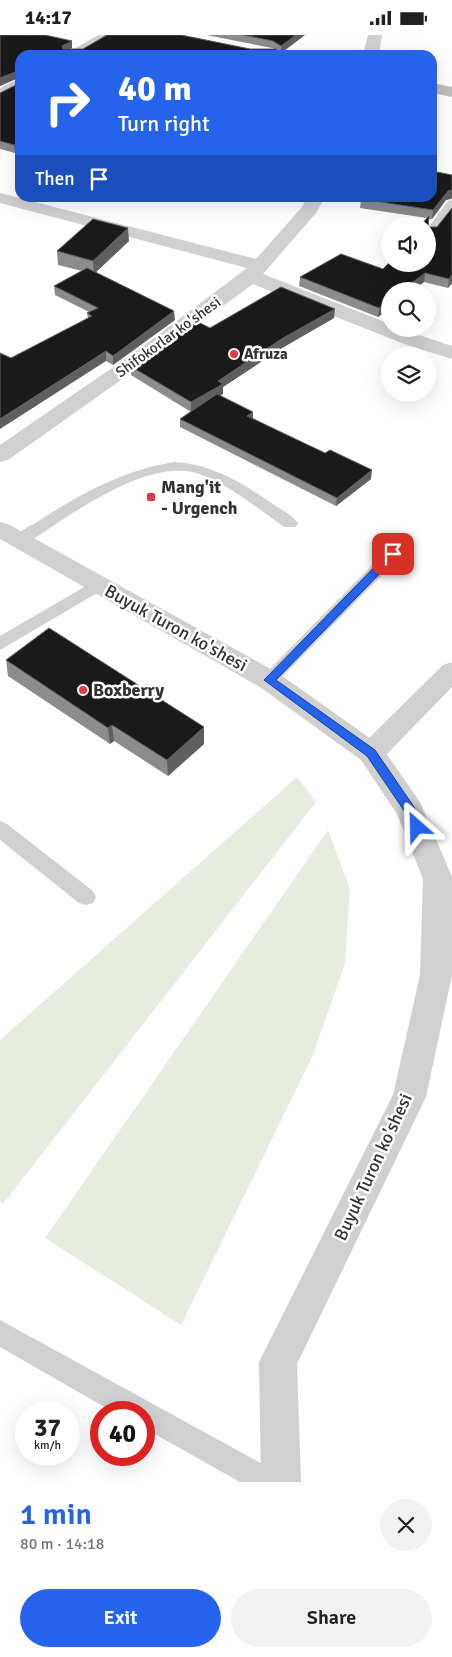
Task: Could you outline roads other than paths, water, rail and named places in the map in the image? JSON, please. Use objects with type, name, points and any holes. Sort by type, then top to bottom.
[{"type":"main road","points":[[437,89],[452,93]]},
{"type":"street","points":[[81,50],[109,35]]},
{"type":"street","points":[[372,50],[375,35]]},
{"type":"street","points":[[0,94],[15,86]]},
{"type":"street","points":[[0,197],[15,201]]},
{"type":"street","points":[[17,202],[255,271],[414,341],[452,353]]},
{"type":"street","name":"Shifokorlar ko'shesi","points":[[0,455],[145,354],[255,271],[310,209],[314,202]]},
{"type":"street","name":"Buyuk Turon ko'shesi","points":[[10,535],[269,680],[371,753],[410,810],[438,879],[436,975],[409,1097],[278,1363],[281,1482]]},
{"type":"street","points":[[371,753],[452,671]]},
{"type":"lane","points":[[436,226],[452,204]]},
{"type":"lane","points":[[10,535],[96,492],[158,467],[195,467],[218,477],[290,523]]},
{"type":"lane","points":[[269,680],[393,554]]},
{"type":"lane","points":[[0,644],[98,585]]},
{"type":"lane","points":[[0,829],[86,897]]},
{"type":"lane","points":[[0,1333],[122,1401]]},
{"type":"lane","points":[[155,1420],[267,1482]]},
{"type":"place","name":"Afruza","points":[[234,354]]},
{"type":"place","name":"Mang'it - Urgench","points":[[151,497]]},
{"type":"place","name":"Boxberry","points":[[83,690]]}]
